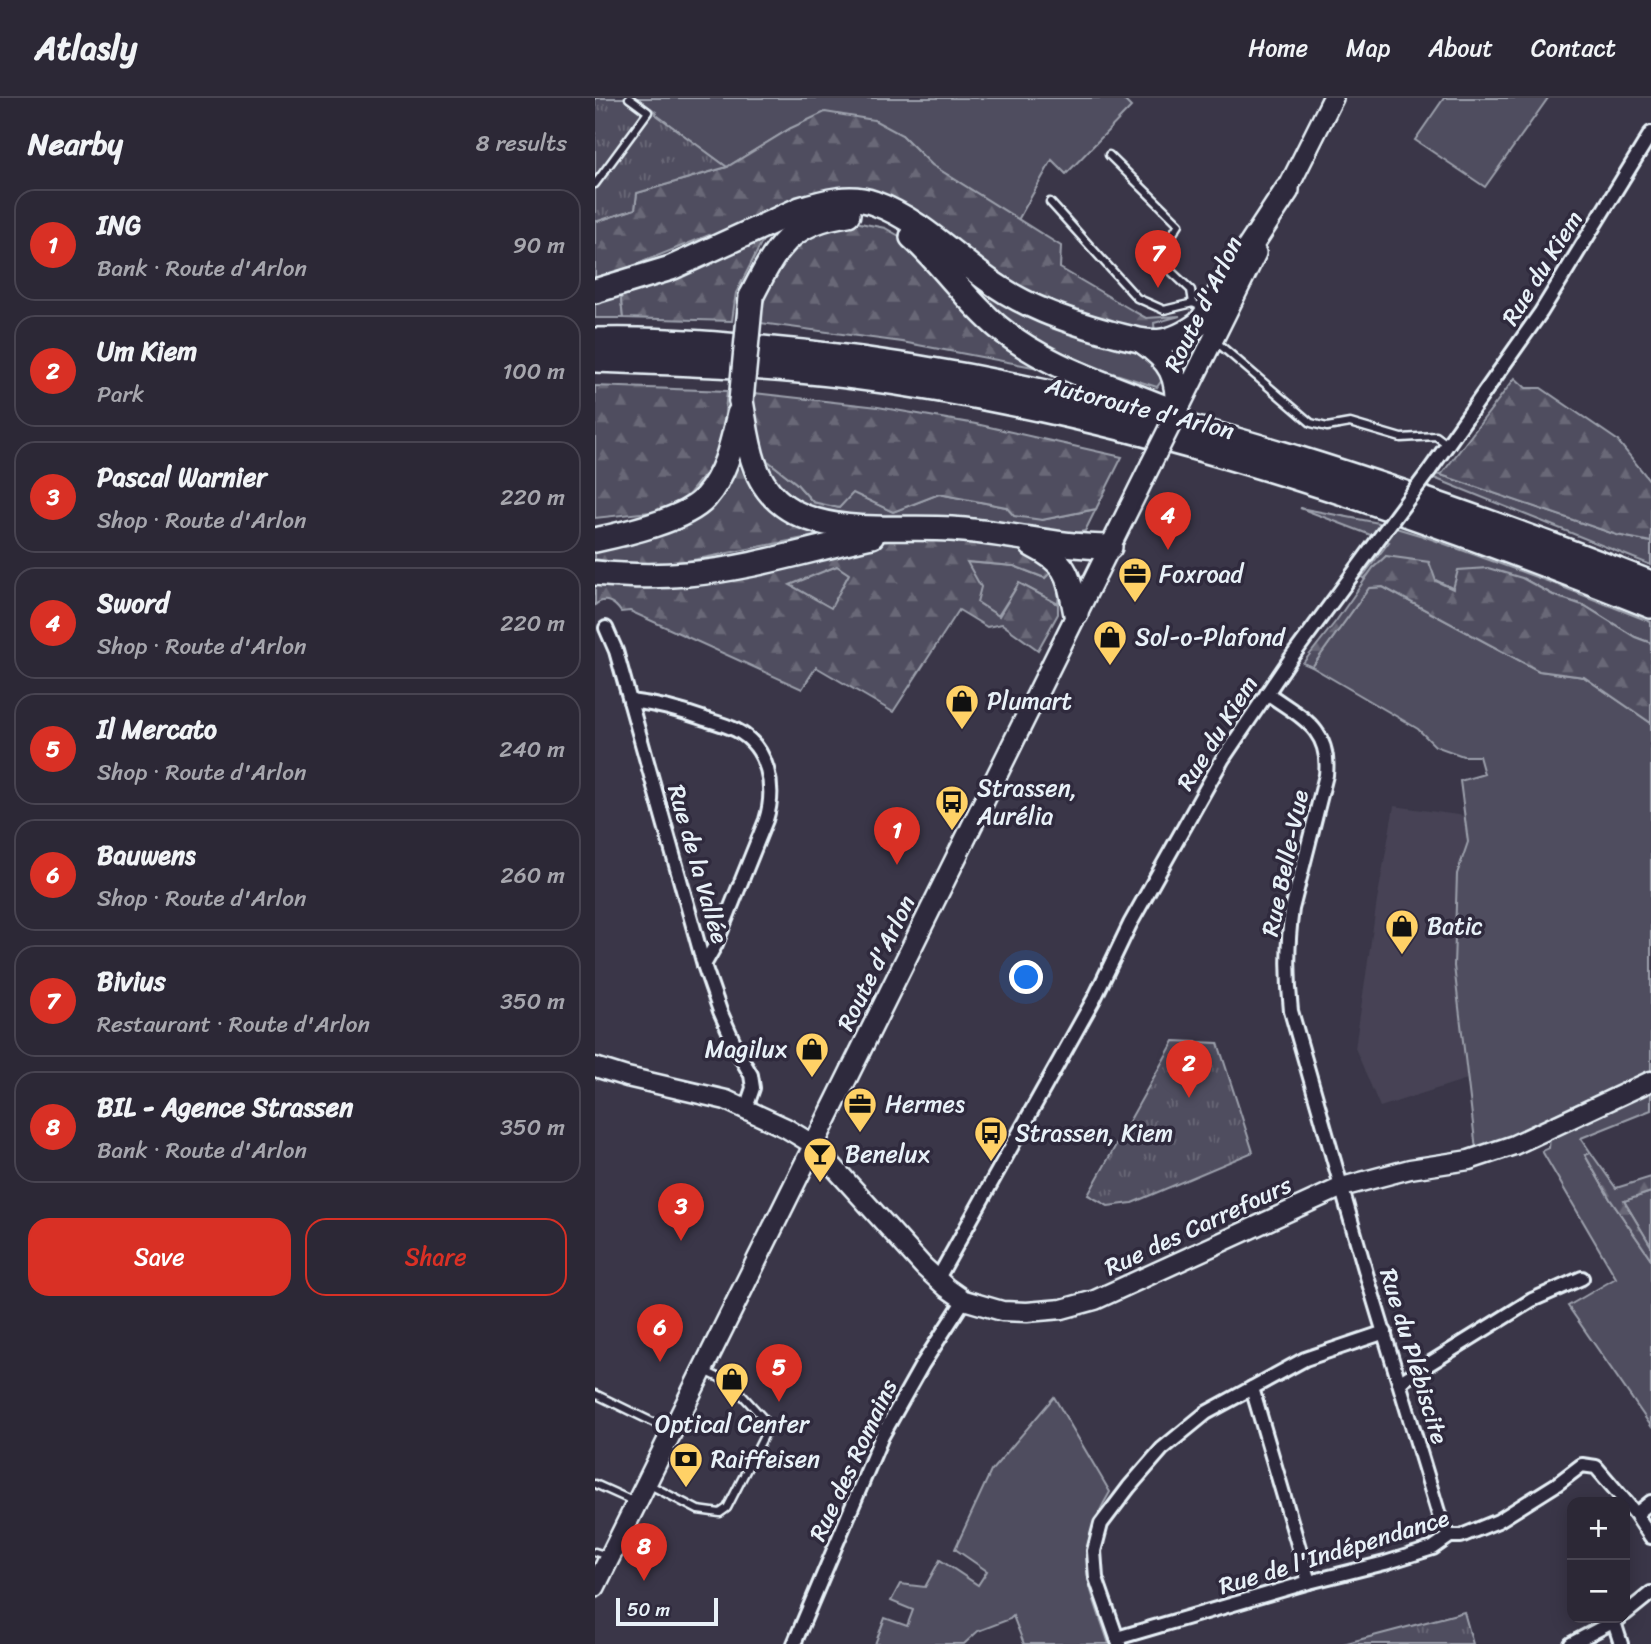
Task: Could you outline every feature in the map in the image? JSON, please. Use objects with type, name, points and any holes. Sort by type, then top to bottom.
[{"type":"highway","points":[[595,291],[671,268],[800,209],[823,202],[849,199],[872,202],[893,212],[934,238],[995,285],[1037,309],[1075,323],[1142,341],[1161,342],[1182,337],[1200,323],[1287,190]]},
{"type":"highway","points":[[595,540],[633,532],[668,520],[704,501],[722,474],[732,446],[741,401],[755,274],[767,247],[804,216],[824,209],[849,205],[893,212]]},
{"type":"highway","points":[[751,298],[775,253],[790,236],[808,224],[827,217],[869,215],[890,222],[907,232],[957,283],[977,308],[1027,347],[1063,366],[1231,437]]},
{"type":"highway","name":"Autoroute d'Arlon","points":[[595,340],[736,345],[848,357],[937,370],[1082,399],[1231,437],[1357,476],[1651,583]]},
{"type":"highway","points":[[1142,341],[1170,365],[1180,396]]},
{"type":"highway","name":"Autoroute d'Arlon","points":[[595,360],[759,367],[848,376],[932,389],[1093,421],[1247,463],[1363,499],[1553,567],[1651,606]]},
{"type":"highway","points":[[595,375],[688,363]]},
{"type":"highway","points":[[741,401],[754,466],[781,503],[801,516],[822,524],[860,529],[917,528],[988,533],[1078,547],[1110,547]]},
{"type":"highway","points":[[595,573],[636,577],[688,574],[758,563],[817,547],[917,528]]},
{"type":"highway","points":[[1019,539],[1048,554],[1063,567],[1069,579],[1076,614]]},
{"type":"main road","points":[[1287,190],[1333,98]]},
{"type":"main road","name":"Route d'Arlon","points":[[595,1587],[603,1554],[636,1503],[672,1432],[1151,464],[1180,396],[1213,339],[1208,311]]},
{"type":"main road","name":"Rue des Carrefours","points":[[595,1067],[726,1100],[814,1145],[937,1280],[964,1300],[1014,1312],[1049,1311],[1085,1304],[1342,1187],[1410,1169],[1469,1160],[1514,1145],[1651,1081]]},
{"type":"street","name":"Rue du Kiem","points":[[937,1280],[1095,997],[1131,924],[1222,760],[1267,693],[1541,312],[1651,133]]},
{"type":"street","name":"Rue de la Vallée","points":[[606,628],[616,652],[704,965],[720,1011],[751,1075],[753,1088],[746,1108]]},
{"type":"street","name":"Rue Belle-Vue","points":[[1267,693],[1309,724],[1322,738],[1328,757],[1326,775],[1292,909],[1287,968],[1291,1011],[1342,1187]]},
{"type":"street","points":[[630,701],[659,704],[737,730],[760,752],[768,769],[772,785],[766,820],[716,944],[704,965]]},
{"type":"street","name":"Rue du Plébiscite","points":[[1342,1187],[1442,1525],[1450,1536]]},
{"type":"street","points":[[1400,1381],[1532,1300],[1582,1278]]},
{"type":"street","name":"Rue des Romains","points":[[794,1644],[882,1436],[922,1365],[964,1300]]},
{"type":"street","points":[[1118,1641],[1096,1578],[1094,1551],[1101,1524],[1161,1449],[1206,1413],[1305,1359],[1385,1332]]},
{"type":"street","points":[[1252,1388],[1309,1582]]},
{"type":"street","name":"Rue de l'Indépendance","points":[[1118,1641],[1309,1582],[1433,1548],[1450,1536],[1461,1536],[1498,1521],[1582,1465],[1596,1467],[1636,1514]]},
{"type":"street","points":[[1651,1502],[1636,1514],[1651,1537]]},
{"type":"street","points":[[1630,1610],[1651,1593]]},
{"type":"street","points":[[1571,1644],[1611,1623]]},
{"type":"street","points":[[1620,1623],[1621,1644]]},
{"type":"lane","points":[[595,184],[648,111],[629,98]]},
{"type":"lane","points":[[1109,155],[1178,224],[1157,258],[1191,290],[1208,311]]},
{"type":"lane","points":[[1050,202],[1137,299],[1164,310],[1208,311]]},
{"type":"lane","points":[[1213,339],[1311,423],[1327,427],[1350,423],[1401,438],[1436,436],[1448,444]]},
{"type":"lane","points":[[646,1483],[698,1510],[720,1513],[727,1508],[766,1432],[763,1419],[732,1384],[702,1370]]},
{"type":"lane","points":[[595,1394],[672,1432]]},
{"type":"lane","points":[[595,1484],[636,1503]]},
{"type":"shaded area","points":[[1394,806],[1465,816],[1468,842],[1457,874],[1454,966],[1467,1079],[1380,1107],[1355,1048]]},
{"type":"green space","points":[[595,98],[637,98],[727,167],[637,193],[635,209],[595,222]]},
{"type":"green space","points":[[637,98],[1122,98],[1131,107],[1066,174],[1052,160],[1018,220],[932,165],[902,135],[791,128],[727,167]]},
{"type":"green space","points":[[1444,98],[1548,98],[1485,187],[1415,140]]},
{"type":"green space","points":[[825,112],[874,120],[902,135],[932,165],[1061,246],[1060,268],[1135,312],[1146,318],[1180,316],[1154,323],[1155,335],[1075,312],[1018,288],[876,195],[711,239],[709,235],[625,269],[595,278],[595,222],[635,209],[637,193],[727,167],[791,128]]},
{"type":"green space","points":[[850,221],[885,228],[901,237],[1044,369],[902,342],[760,323],[767,280],[793,242]]},
{"type":"green space","points":[[759,235],[763,240],[736,293],[732,321],[623,318],[620,291]]},
{"type":"green space","points":[[972,278],[1072,329],[1152,358],[1165,376],[1157,387],[1100,369],[1030,338],[1005,319],[973,287]]},
{"type":"green space","points":[[620,291],[623,318],[595,318],[595,297]]},
{"type":"green space","points":[[1515,378],[1526,388],[1541,388],[1617,440],[1651,482],[1651,542],[1617,535],[1441,475]]},
{"type":"green space","points":[[595,386],[727,391],[724,423],[714,462],[689,494],[669,510],[595,518]]},
{"type":"green space","points":[[754,393],[878,407],[976,424],[1122,457],[1096,509],[1042,520],[1014,516],[1006,507],[939,494],[893,512],[853,493],[839,508],[813,502],[796,483],[763,457],[752,425]]},
{"type":"green space","points":[[743,452],[814,527],[814,536],[688,561],[636,566],[595,559],[595,546],[625,547],[684,527],[714,503],[733,478]]},
{"type":"green space","points":[[763,457],[796,483],[813,502],[839,508],[853,492],[893,512],[939,494],[1006,507],[1042,520],[1096,509],[1085,531],[1071,534],[1032,526],[1031,530],[823,518],[785,498]]},
{"type":"green space","points":[[1419,472],[1441,475],[1617,535],[1651,542],[1651,565]]},
{"type":"green space","points":[[1300,508],[1379,523],[1423,536],[1550,582],[1651,622],[1651,643],[1635,637],[1585,606],[1553,595],[1522,578],[1454,589],[1386,556],[1364,579],[1362,577],[1389,542]]},
{"type":"green space","points":[[918,538],[993,544],[1022,551],[1038,558],[1052,571],[1045,578],[1014,566],[967,562],[981,587],[977,602],[999,616],[1019,583],[1058,604],[1058,614],[1038,650],[1002,624],[987,627],[959,610],[893,712],[816,667],[802,689],[630,611],[621,612],[609,602],[602,601],[595,605],[595,584],[633,588],[692,583],[881,542]],"holes":[[[837,566],[849,574],[831,608],[790,585]]]},
{"type":"green space","points":[[1386,556],[1429,562],[1436,581],[1453,589],[1458,570],[1488,568],[1522,578],[1553,595],[1585,606],[1635,637],[1651,643],[1651,723],[1584,677],[1539,671],[1383,587],[1369,588],[1312,667],[1303,663],[1373,568]]},
{"type":"green space","points":[[966,562],[1014,566],[1045,578],[1052,571],[1059,591],[1058,604],[1019,583],[998,616],[977,602]]},
{"type":"green space","points":[[837,566],[849,574],[832,609],[789,584]]},
{"type":"green space","points":[[1383,587],[1539,671],[1584,677],[1651,723],[1651,1072],[1486,1147],[1476,1149],[1454,966],[1457,874],[1468,842],[1460,781],[1484,774],[1479,756],[1463,756],[1435,746],[1418,729],[1312,667],[1369,588]]},
{"type":"green space","points":[[1174,1041],[1218,1043],[1253,1152],[1132,1203],[1108,1206],[1088,1195]]},
{"type":"green space","points":[[1651,1090],[1651,1110],[1581,1138],[1591,1153],[1585,1155],[1610,1199],[1651,1259],[1651,1426],[1568,1306],[1616,1278],[1542,1151],[1549,1148],[1550,1137]]},
{"type":"green space","points":[[1591,1153],[1616,1188],[1651,1177],[1651,1192],[1624,1201],[1651,1246],[1651,1259],[1610,1199],[1585,1155]]},
{"type":"green space","points":[[1651,1192],[1651,1246],[1624,1201]]},
{"type":"green space","points":[[1054,1397],[1110,1492],[1090,1534],[1087,1551],[1089,1584],[1109,1644],[1024,1644],[1013,1616],[978,1631],[964,1644],[875,1644],[885,1618],[907,1626],[913,1610],[891,1601],[900,1584],[925,1587],[940,1560],[978,1585],[987,1571],[955,1549],[991,1471]]},
{"type":"green space","points":[[1464,1612],[1473,1644],[1343,1644]]},
{"type":"place","name":"Bivius","points":[[1158,288]]},
{"type":"place","name":"Sword","points":[[1168,550]]},
{"type":"place","name":"Foxroad","points":[[1135,604]]},
{"type":"place","name":"Sol-o-Plafond","points":[[1110,667]]},
{"type":"place","name":"Plumart","points":[[962,731]]},
{"type":"place","name":"Strassen, Aurélia","points":[[952,832]]},
{"type":"place","name":"ING","points":[[897,865]]},
{"type":"place","name":"Batic","points":[[1402,956]]},
{"type":"place","name":"Magilux","points":[[812,1079]]},
{"type":"place","name":"Um Kiem","points":[[1189,1098]]},
{"type":"place","name":"Hermes","points":[[860,1134]]},
{"type":"place","name":"Strassen, Kiem","points":[[991,1163]]},
{"type":"place","name":"Benelux","points":[[820,1184]]},
{"type":"place","name":"Pascal Warnier","points":[[681,1241]]},
{"type":"place","name":"Bauwens","points":[[660,1362]]},
{"type":"place","name":"Il Mercato","points":[[779,1402]]},
{"type":"place","name":"Optical Center","points":[[732,1409]]},
{"type":"place","name":"Raiffeisen","points":[[686,1489]]},
{"type":"place","name":"BIL - Agence Strassen","points":[[644,1581]]}]
